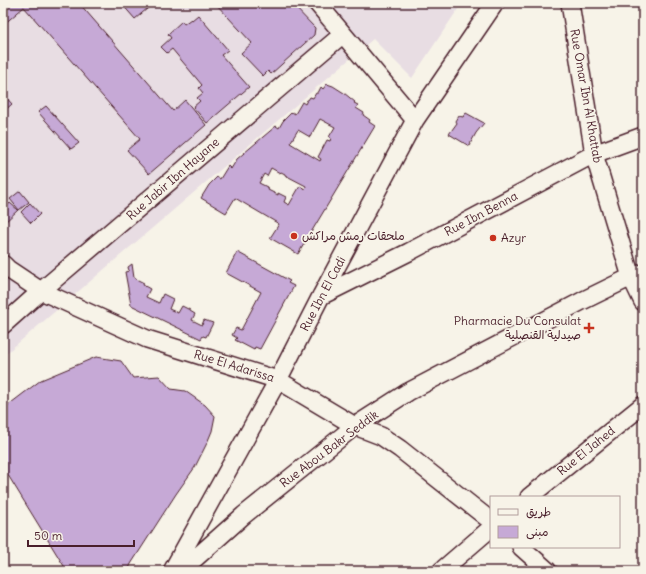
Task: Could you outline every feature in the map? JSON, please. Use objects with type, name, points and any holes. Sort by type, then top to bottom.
[{"type":"street","points":[[317,3],[415,120]]},
{"type":"street","name":"Rue Ibn El Cadi","points":[[172,571],[278,380],[415,120],[495,3]]},
{"type":"street","name":"Rue Omar Ibn Al Khattab","points":[[570,3],[594,154],[637,275],[643,302]]},
{"type":"street","name":"Rue Jabir Ibn Hayane","points":[[3,325],[343,34]]},
{"type":"street","name":"Rue Ibn Benna","points":[[321,296],[409,252],[594,154],[643,136]]},
{"type":"street","name":"Rue El Adarissa","points":[[3,264],[8,269],[42,291],[147,339],[278,380],[356,426],[381,436],[400,449],[490,520]]},
{"type":"street","name":"Rue Abou Bakr Seddik","points":[[181,571],[244,515],[356,426],[408,392],[582,301],[637,275]]},
{"type":"street","name":"Rue El Jahed","points":[[530,496],[643,405]]},
{"type":"street","points":[[442,571],[490,529]]},
{"type":"street","points":[[522,548],[548,571]]},
{"type":"shaded area","points":[[3,3],[462,3],[412,78],[373,39],[3,356]]},
{"type":"building","points":[[3,3],[79,3],[173,111],[185,100],[206,125],[149,174],[127,150],[140,139],[24,7],[3,25]]},
{"type":"building","points":[[121,3],[154,3],[135,19]]},
{"type":"building","points":[[215,3],[291,3],[315,28],[314,35],[271,74],[268,71],[263,76],[241,53],[252,43]]},
{"type":"building","points":[[198,15],[228,50],[221,55],[249,87],[207,123],[193,107],[200,101],[197,98],[203,93],[199,88],[202,85],[172,49],[167,53],[161,47],[171,38],[168,34],[182,21],[184,24]]},
{"type":"building","points":[[327,84],[344,93],[358,105],[356,108],[364,113],[363,115],[375,126],[298,254],[270,238],[279,224],[235,198],[226,213],[201,198],[209,185],[217,177],[220,179],[228,166],[231,169],[237,159],[276,126],[279,128],[283,121],[292,112],[295,114],[302,102],[305,104],[310,97],[313,98],[316,93],[318,93],[321,87],[323,89]],"holes":[[[320,119],[335,127],[329,137],[331,138],[330,141],[327,140],[318,157],[321,159],[320,161],[290,143],[298,130],[310,137]],[[271,168],[306,186],[305,189],[300,186],[289,205],[284,202],[286,197],[268,190],[269,188],[259,183],[264,174],[267,176]]]},
{"type":"building","points":[[3,94],[12,104],[3,112]]},
{"type":"building","points":[[46,106],[79,143],[71,149],[38,112]]},
{"type":"building","points":[[466,113],[484,123],[476,133],[469,146],[449,134],[457,123],[456,121],[459,116],[463,117]]},
{"type":"building","points":[[20,191],[29,202],[19,210],[10,199]]},
{"type":"building","points":[[3,202],[7,206],[10,203],[18,210],[4,223],[3,222]]},
{"type":"building","points":[[30,203],[40,214],[31,223],[21,212]]},
{"type":"building","points":[[237,252],[290,281],[288,283],[294,286],[260,349],[255,347],[254,350],[235,340],[237,338],[232,335],[236,328],[241,330],[261,292],[226,273]]},
{"type":"building","points":[[132,264],[134,278],[144,283],[143,285],[150,289],[146,297],[159,303],[163,294],[173,299],[169,309],[178,313],[182,306],[195,314],[192,320],[202,325],[204,320],[213,323],[206,337],[203,336],[201,339],[131,305],[125,272],[129,271],[128,267]]},
{"type":"building","points":[[96,357],[121,361],[133,378],[159,376],[171,389],[185,391],[205,405],[215,416],[212,431],[195,467],[176,494],[128,571],[67,571],[3,467],[3,409],[41,380]]},
{"type":"place","name":"ملحقات رمش مراكش","points":[[294,236]]},
{"type":"place","name":"Azyr","points":[[493,238]]},
{"type":"place","name":"Pharmacie Du Consulat صيدلية القنصلية","points":[[589,328]]}]
